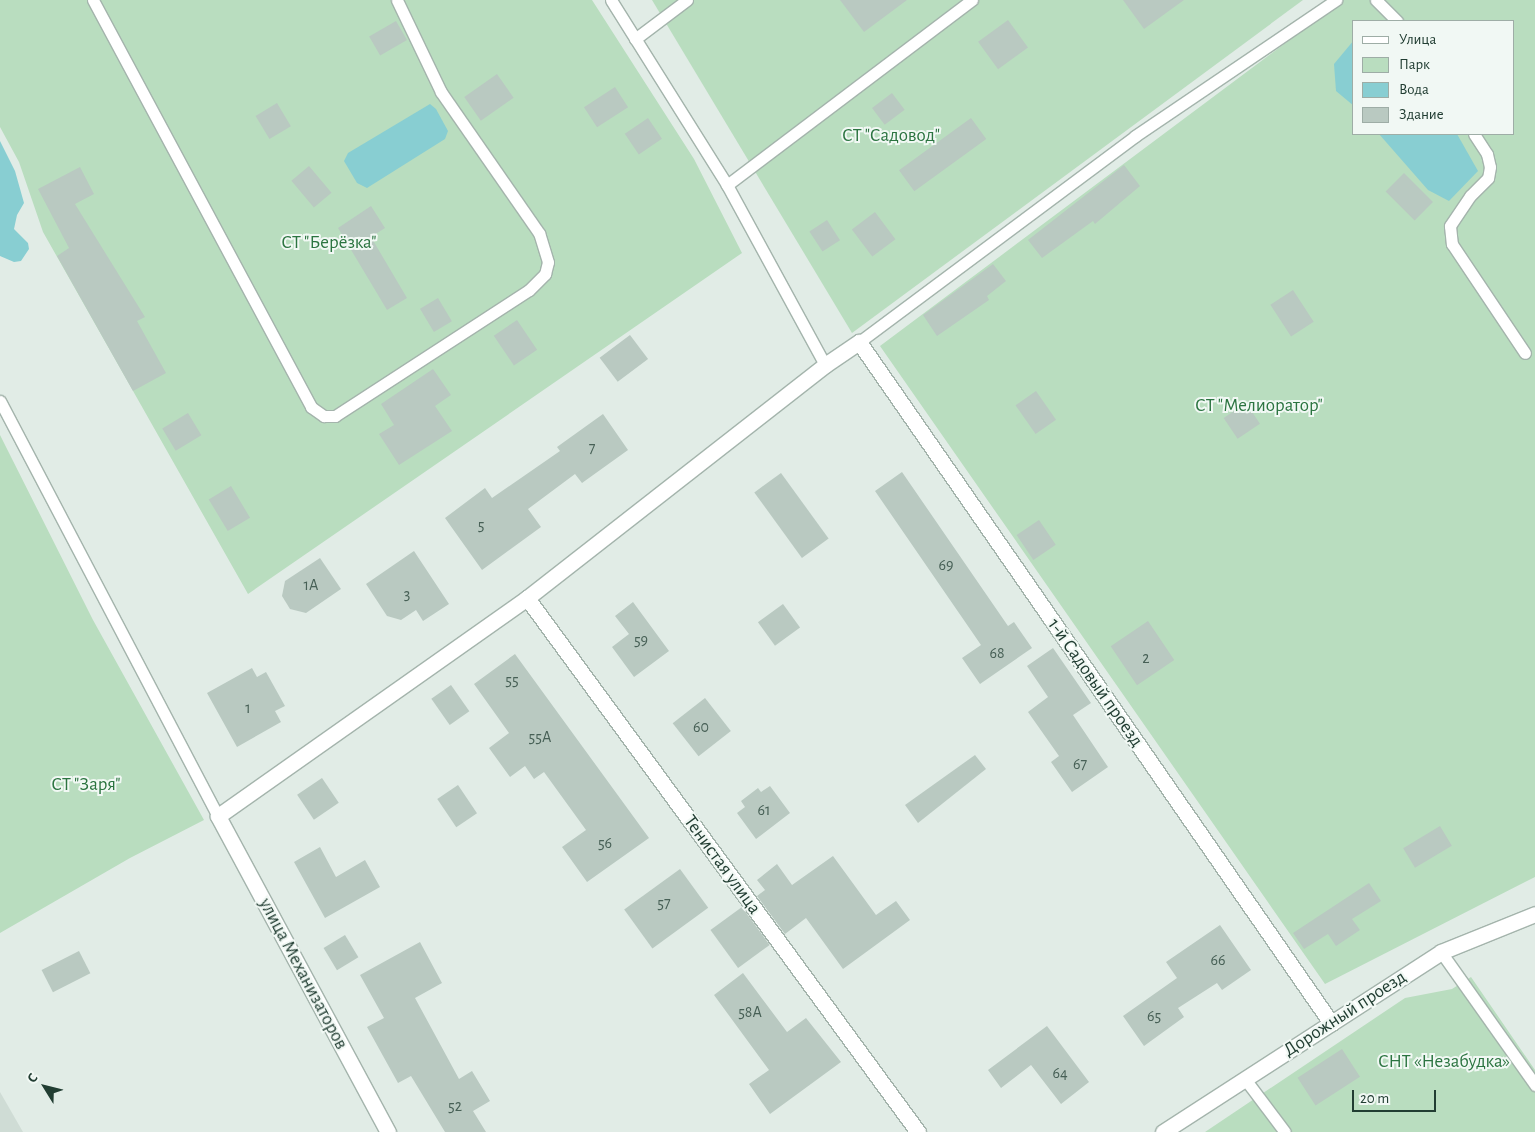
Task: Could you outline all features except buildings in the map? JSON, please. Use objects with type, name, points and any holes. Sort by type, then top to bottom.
[{"type":"street","points":[[218,816],[527,598],[825,365],[858,342]]},
{"type":"street","name":"1-й Садовый проезд","points":[[858,342],[1331,1023]]},
{"type":"street","name":"Тенистая улица","points":[[527,598],[918,1132]]},
{"type":"street","name":"улица Механизаторов","points":[[218,816],[388,1132]]},
{"type":"street","name":"Дорожный проезд","points":[[1164,1132],[1441,952],[1535,914]]},
{"type":"lane","points":[[93,0],[312,407],[324,416],[335,416],[529,290],[545,274],[548,262],[539,233],[441,92],[398,0]]},
{"type":"lane","points":[[610,0],[727,185],[825,365]]},
{"type":"lane","points":[[635,39],[687,0]]},
{"type":"lane","points":[[727,185],[972,0]]},
{"type":"lane","points":[[858,342],[1134,136],[1336,0]]},
{"type":"lane","points":[[1376,0],[1396,20]]},
{"type":"lane","points":[[1475,135],[1487,154],[1490,167],[1488,178],[1470,196],[1450,226],[1452,244],[1526,353]]},
{"type":"lane","points":[[0,401],[218,816]]},
{"type":"lane","points":[[1441,952],[1535,1085]]},
{"type":"lane","points":[[1246,1079],[1285,1132]]},
{"type":"shaded area","points":[[0,1092],[23,1132],[0,1132]]},
{"type":"green space","name":"СТ \"Берёзка\"","points":[[0,0],[592,0],[694,159],[742,253],[248,594],[43,232],[19,162],[0,127]]},
{"type":"green space","name":"СТ \"Садовод\"","points":[[652,0],[1303,0],[852,333]]},
{"type":"green space","name":"СТ \"Мелиоратор\"","points":[[1343,0],[1535,0],[1535,877],[1325,984],[880,346]]},
{"type":"green space","name":"СТ \"Заря\"","points":[[0,435],[93,620],[204,820],[130,858],[0,933]]},
{"type":"green space","name":"СНТ «Незабудка»","points":[[1471,977],[1535,1070],[1535,1132],[1205,1132],[1405,998],[1452,989]]},
{"type":"water","points":[[1352,42],[1352,104],[1336,91],[1334,64]]},
{"type":"water","points":[[430,104],[436,109],[448,131],[445,139],[367,188],[357,183],[344,161],[348,153]]},
{"type":"water","points":[[1380,135],[1458,135],[1478,171],[1449,201],[1428,190]]},
{"type":"water","points":[[0,141],[15,171],[24,203],[17,215],[14,229],[28,243],[29,249],[21,261],[14,262],[0,256]]}]
